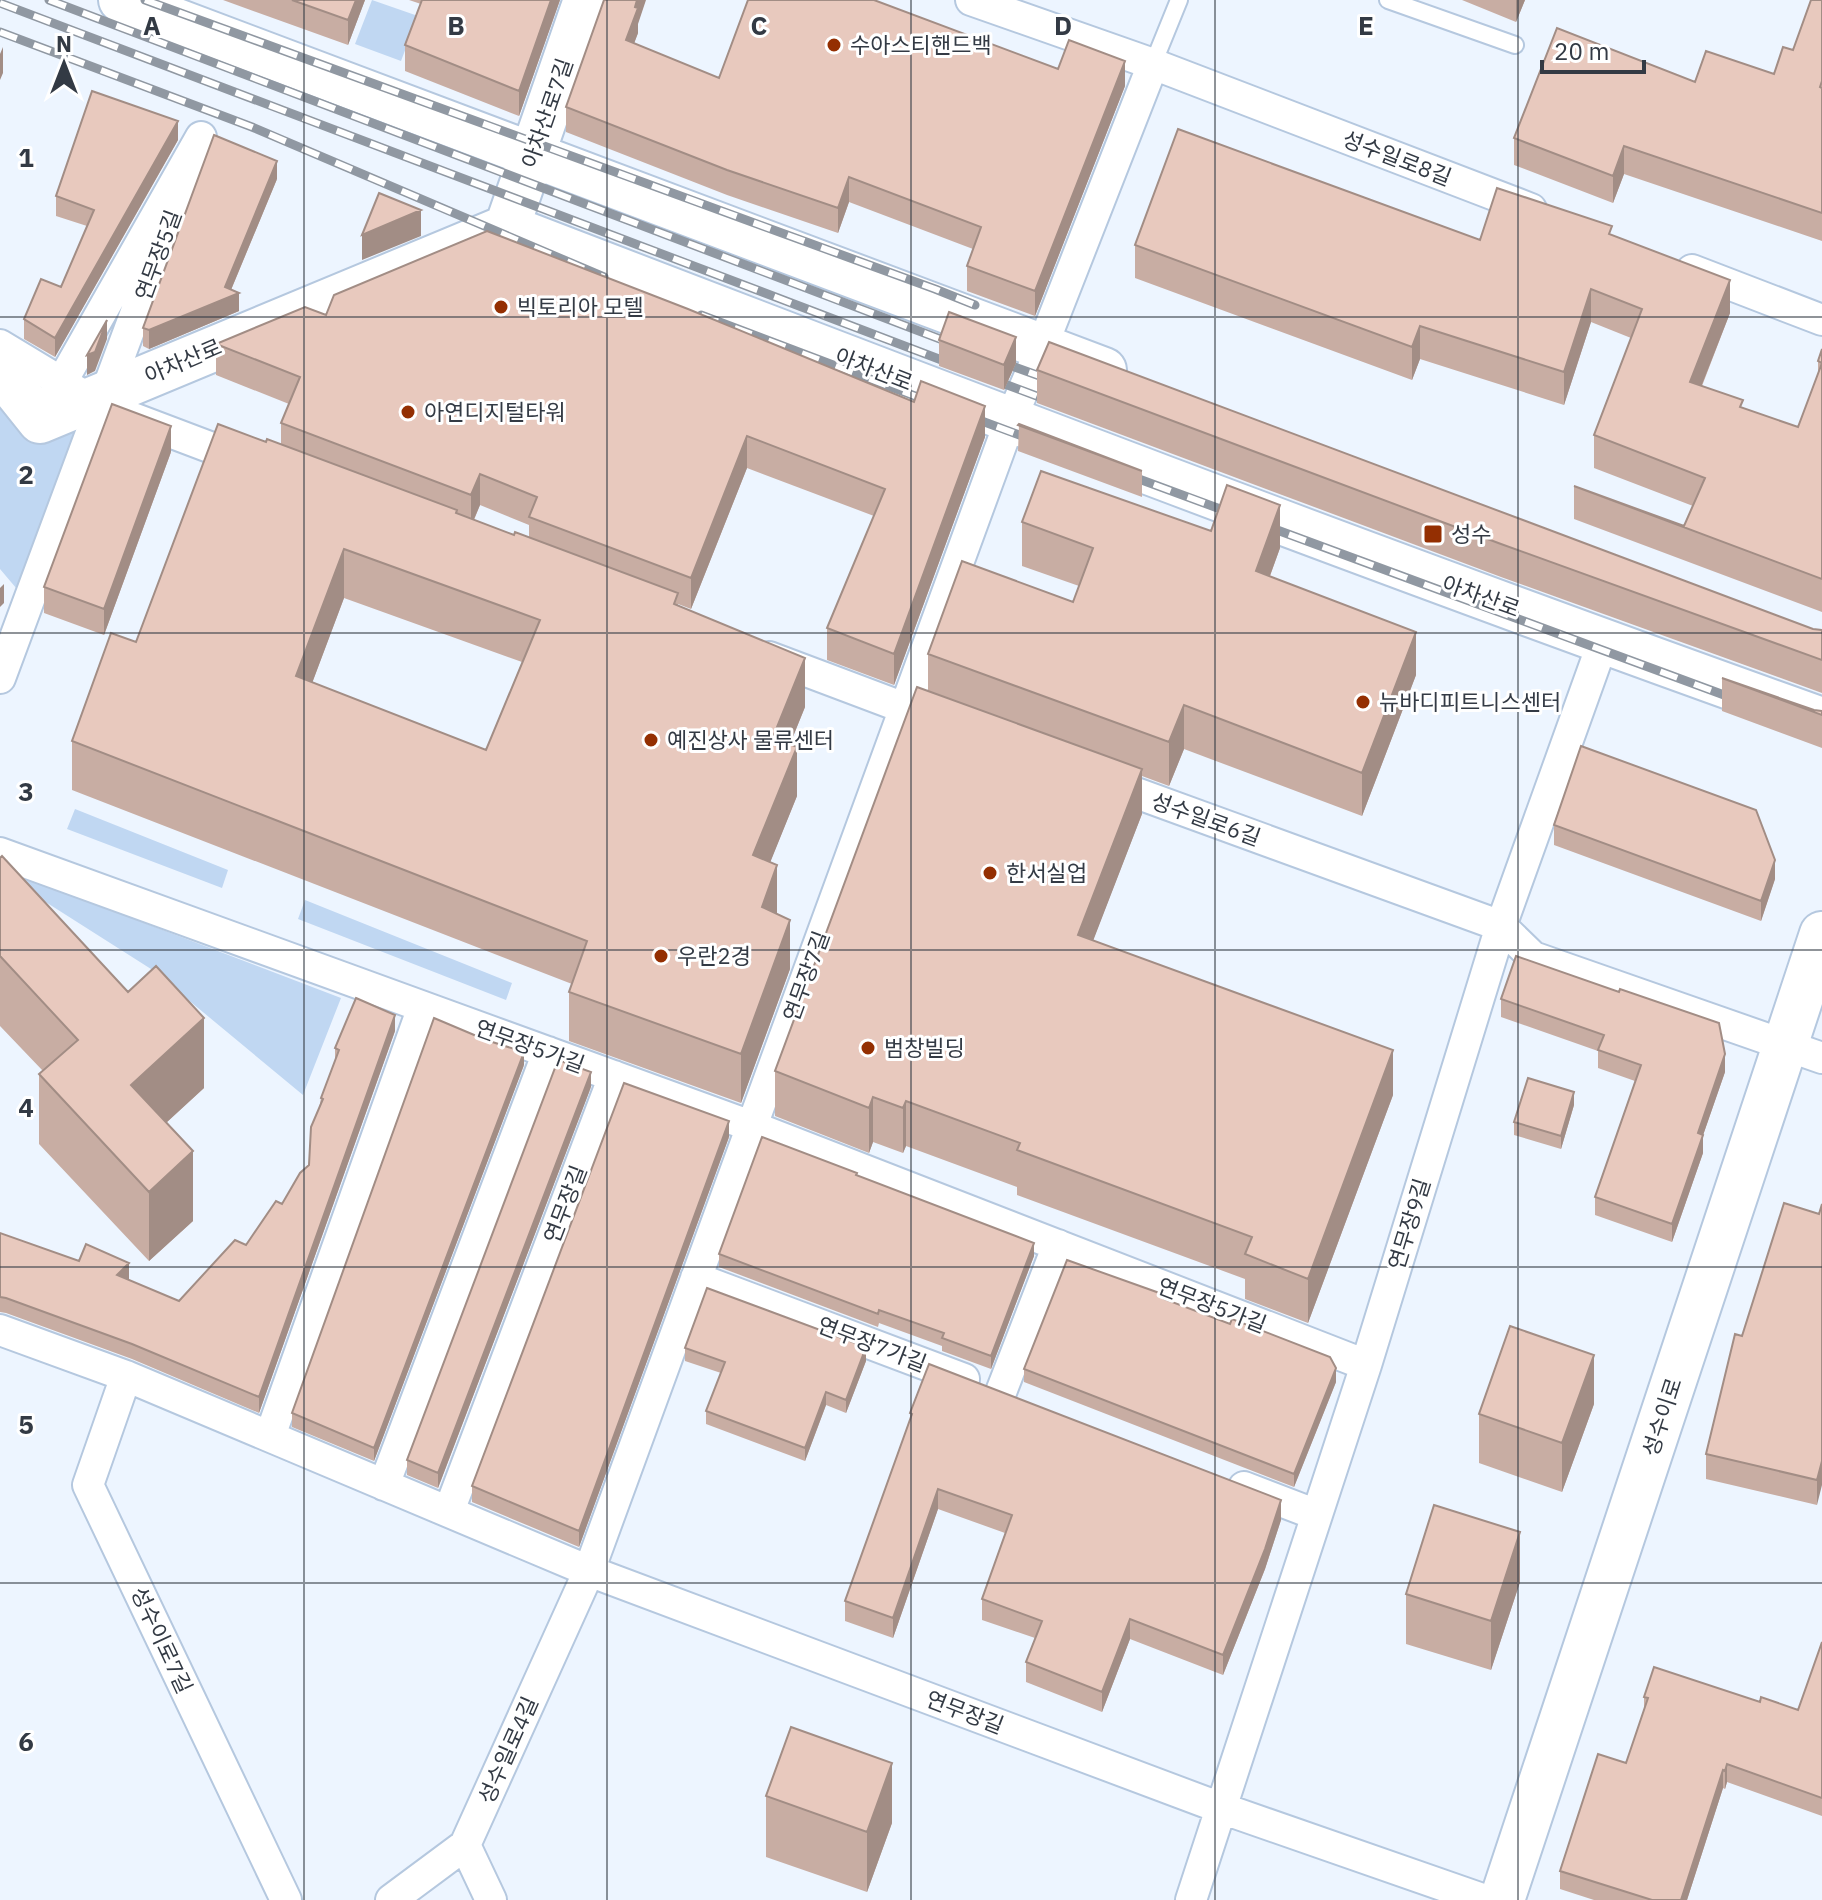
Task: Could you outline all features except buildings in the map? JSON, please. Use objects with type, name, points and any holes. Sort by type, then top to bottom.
[{"type":"main road","name":"아차산로","points":[[121,0],[532,154],[1026,384],[1603,642],[1822,720]]},
{"type":"main road","name":"아차산로7길","points":[[507,227],[586,0]]},
{"type":"main road","name":"아차산로","points":[[40,421],[507,227],[1026,384],[1145,385]]},
{"type":"main road","points":[[0,371],[40,421]]},
{"type":"main road","name":"성수이로","points":[[1502,1900],[1804,1052],[1822,934]]},
{"type":"street","name":"성수일로8길","points":[[971,0],[1153,64],[1555,218]]},
{"type":"street","name":"연무장7길","points":[[589,1571],[904,708],[1026,384],[1153,64]]},
{"type":"street","name":"연무장5길","points":[[0,678],[201,137],[40,421]]},
{"type":"street","points":[[1673,263],[1822,320]]},
{"type":"street","points":[[0,345],[101,406],[280,473]]},
{"type":"street","name":"연무장9길","points":[[1191,1900],[1366,1365],[1501,926],[1603,642]]},
{"type":"street","points":[[741,647],[949,724]]},
{"type":"street","name":"성수일로6길","points":[[1083,774],[1501,926],[1533,957],[1804,1052]]},
{"type":"street","name":"연무장5가길","points":[[0,853],[751,1126],[1366,1365]]},
{"type":"street","points":[[270,1436],[423,1007]]},
{"type":"street","points":[[384,1485],[548,1052]]},
{"type":"street","name":"연무장길","points":[[449,1511],[614,1076]]},
{"type":"street","points":[[1001,1392],[1058,1245]]},
{"type":"street","name":"연무장7가길","points":[[696,1278],[1030,1404]]},
{"type":"street","name":"연무장길","points":[[0,1330],[126,1376],[589,1571],[1221,1808],[1485,1900]]},
{"type":"street","name":"성수이로7길","points":[[126,1376],[88,1485],[286,1900]]},
{"type":"street","points":[[1216,1476],[1317,1515]]},
{"type":"street","name":"성수일로4길","points":[[391,1900],[465,1845],[589,1571]]},
{"type":"street","points":[[465,1845],[491,1900]]},
{"type":"lane","points":[[1153,64],[1179,0]]},
{"type":"lane","points":[[1388,0],[1515,45]]},
{"type":"shaded area","points":[[372,0],[418,16],[401,61],[355,44]]},
{"type":"shaded area","points":[[0,358],[88,409],[22,595],[0,569]]},
{"type":"shaded area","points":[[75,809],[228,870],[222,888],[67,829]]},
{"type":"shaded area","points":[[0,868],[341,998],[303,1095],[151,969],[0,873]]},
{"type":"shaded area","points":[[305,900],[512,983],[506,1000],[298,919]]},
{"type":"railway","points":[[49,0],[961,347]]},
{"type":"railway","points":[[145,0],[975,305]]},
{"type":"railway","points":[[0,3],[960,367]]},
{"type":"railway","points":[[0,32],[252,127],[604,277]]},
{"type":"railway","points":[[701,315],[936,404]]},
{"type":"railway","points":[[995,360],[1059,383]]},
{"type":"railway","points":[[986,377],[1058,404]]},
{"type":"railway","points":[[963,414],[1038,442]]},
{"type":"railway","points":[[1120,472],[1743,702]]},
{"type":"place","name":"수아스티핸드백","points":[[834,45]]},
{"type":"place","name":"빅토리아 모텔","points":[[501,307]]},
{"type":"place","name":"아연디지털타워","points":[[408,412]]},
{"type":"place","name":"성수","points":[[1433,534]]},
{"type":"place","name":"뉴바디피트니스센터","points":[[1363,702]]},
{"type":"place","name":"예진상사 물류센터","points":[[651,740]]},
{"type":"place","name":"한서실업","points":[[990,873]]},
{"type":"place","name":"우란2경","points":[[661,956]]},
{"type":"place","name":"범창빌딩","points":[[868,1048]]}]
